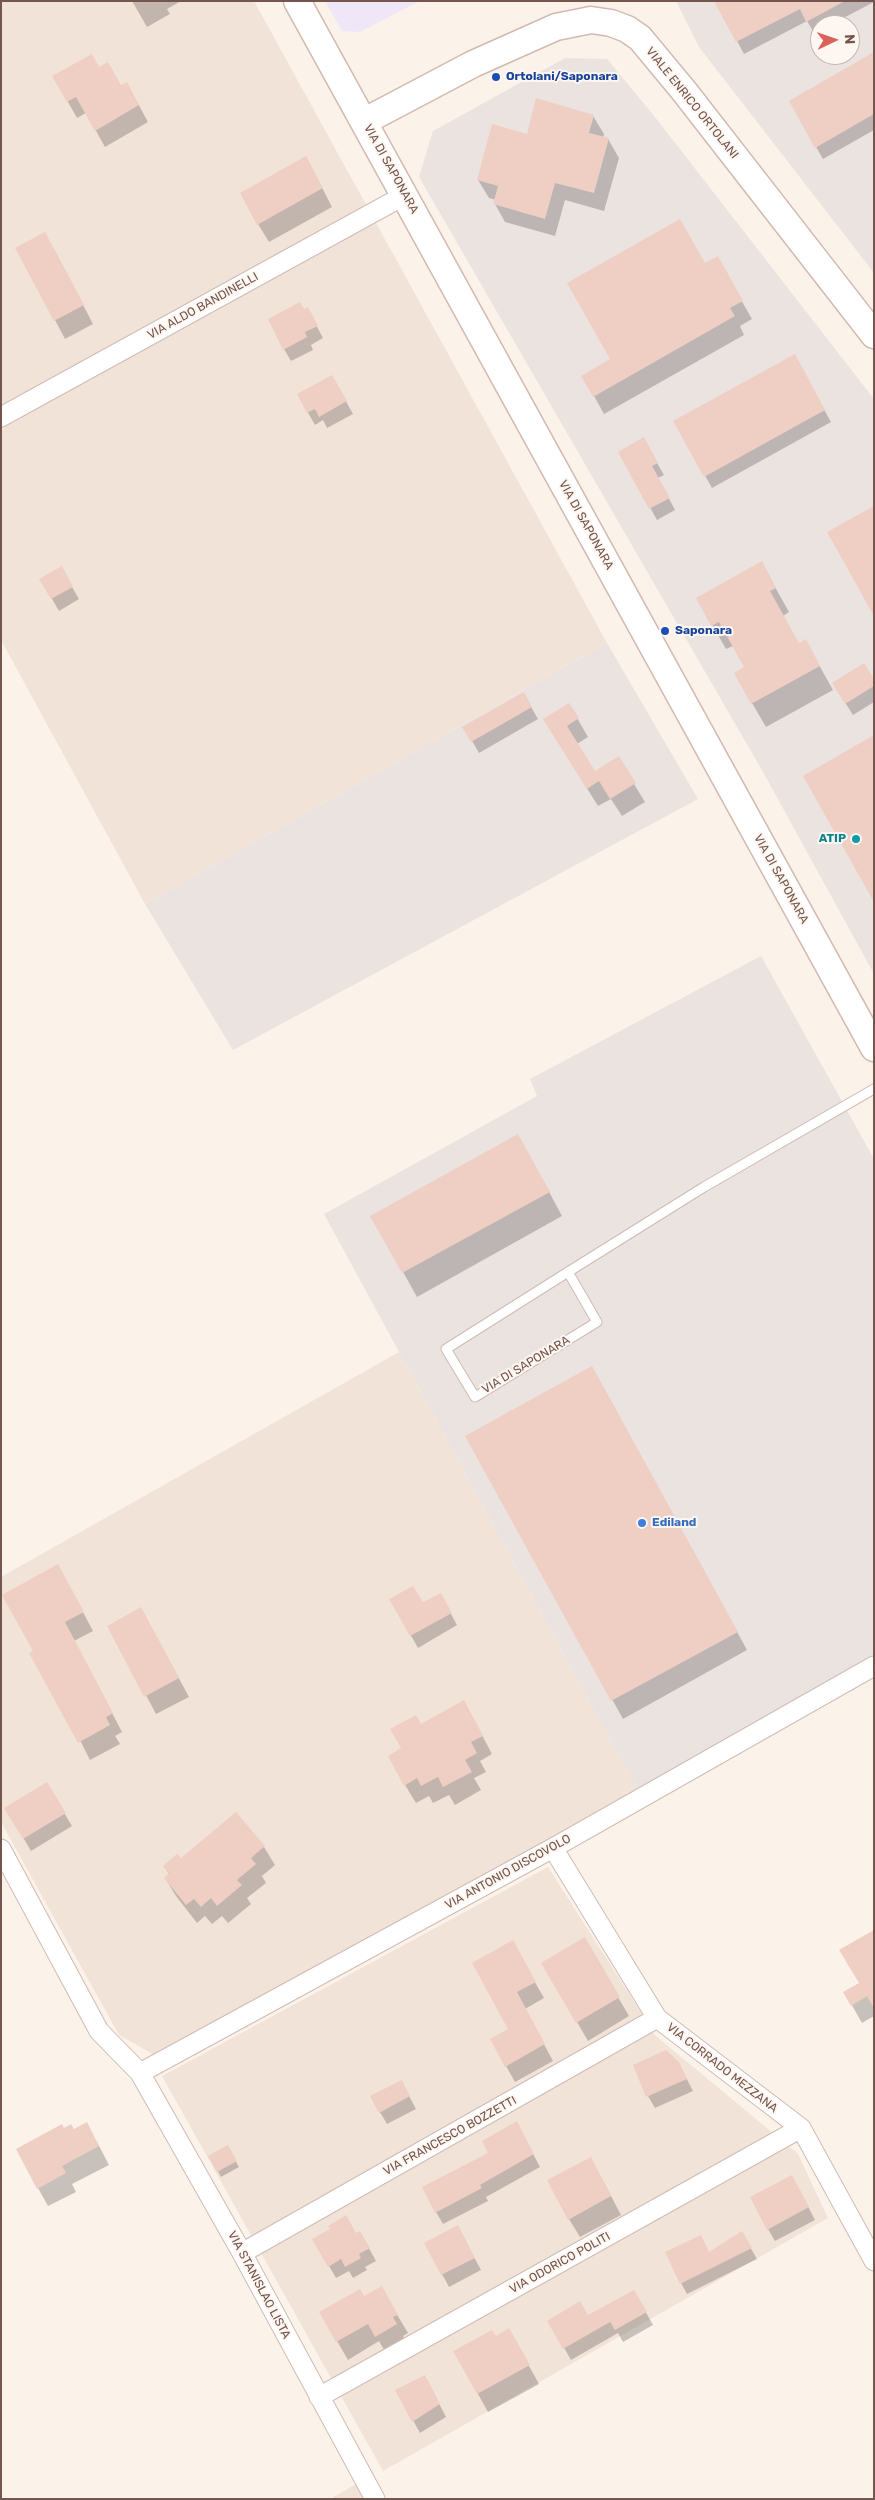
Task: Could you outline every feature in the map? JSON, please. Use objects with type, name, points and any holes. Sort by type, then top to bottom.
[{"type":"street","name":"VIA DI SAPONARA","points":[[297,1],[365,121],[874,1048]]},
{"type":"street","name":"VIALE ENRICO ORTOLANI","points":[[365,121],[473,64],[556,27],[592,20],[612,23],[640,38],[874,335]]},
{"type":"street","name":"VIA ALDO BANDINELLI","points":[[1,417],[405,195]]},
{"type":"street","name":"VIA ANTONIO DISCOVOLO","points":[[140,2073],[553,1848],[874,1666]]},
{"type":"street","name":"VIA CORRADO MEZZANA","points":[[553,1848],[658,2018],[801,2128],[874,2261]]},
{"type":"street","name":"VIA STANISLAO LISTA","points":[[1,1849],[99,2031],[140,2073],[242,2253],[375,2499]]},
{"type":"street","name":"VIA FRANCESCO BOZZETTI","points":[[242,2253],[658,2018]]},
{"type":"street","name":"VIA ODORICO POLITI","points":[[319,2397],[801,2128]]},
{"type":"lane","name":"VIA DI SAPONARA","points":[[568,1272],[597,1322],[475,1397],[446,1349],[568,1272],[704,1187],[846,1104],[870,1092]]},
{"type":"shaded area","points":[[1,1],[254,1],[607,643],[145,904],[1,640]]},
{"type":"shaded area","points":[[325,1],[420,1],[360,32],[342,31]]},
{"type":"shaded area","points":[[676,1],[874,1],[874,273],[699,47]]},
{"type":"shaded area","points":[[565,58],[607,59],[655,117],[874,399],[874,974],[763,772],[419,177],[433,131]]},
{"type":"shaded area","points":[[607,643],[698,799],[233,1050],[145,904]]},
{"type":"shaded area","points":[[761,956],[874,1159],[874,1657],[638,1791],[324,1214],[537,1096],[530,1079]]},
{"type":"shaded area","points":[[399,1352],[638,1791],[156,2056],[119,2035],[1,1822],[1,1577]]},
{"type":"shaded area","points":[[548,1867],[656,2036],[798,2154],[828,2218],[383,2471],[162,2076]]},
{"type":"shaded area","points":[[356,2484],[365,2499],[330,2499]]},
{"type":"building","points":[[714,1],[845,1],[819,15],[810,15],[810,20],[806,22],[800,9],[736,42]]},
{"type":"building","points":[[874,52],[874,114],[815,148],[789,101],[851,65],[860,65],[860,60]]},
{"type":"building","points":[[92,54],[99,67],[108,62],[121,85],[127,82],[139,105],[95,131],[76,97],[67,102],[52,76]]},
{"type":"building","points":[[536,98],[594,115],[589,133],[609,138],[594,193],[555,183],[545,219],[493,204],[498,186],[477,180],[492,124],[527,134]]},
{"type":"building","points":[[306,156],[323,188],[257,225],[240,193]]},
{"type":"building","points":[[680,219],[705,263],[718,256],[743,301],[730,308],[735,316],[593,397],[581,376],[610,359],[567,283]]},
{"type":"building","points":[[45,232],[84,305],[54,321],[15,248]]},
{"type":"building","points":[[300,302],[304,309],[308,307],[318,326],[305,332],[307,337],[283,350],[268,319]]},
{"type":"building","points":[[795,354],[825,410],[704,477],[673,421]]},
{"type":"building","points":[[332,375],[347,401],[319,417],[315,409],[307,413],[297,394]]},
{"type":"building","points":[[644,437],[658,463],[652,466],[670,498],[649,509],[618,452]]},
{"type":"building","points":[[874,506],[874,616],[827,532]]},
{"type":"building","points":[[762,561],[776,588],[770,591],[799,643],[806,639],[820,666],[751,704],[734,673],[744,667],[719,622],[711,626],[696,598]]},
{"type":"building","points":[[62,566],[73,587],[51,599],[39,579]]},
{"type":"building","points":[[864,663],[874,679],[874,686],[845,704],[832,683]]},
{"type":"building","points":[[524,692],[532,707],[471,742],[462,727]]},
{"type":"building","points":[[569,703],[579,718],[567,726],[595,771],[619,756],[636,783],[610,799],[599,781],[587,789],[543,719]]},
{"type":"building","name":"ATIP","points":[[874,735],[874,902],[803,776]]},
{"type":"building","points":[[518,1134],[550,1192],[402,1273],[370,1216]]},
{"type":"building","points":[[592,1366],[738,1632],[611,1701],[465,1436]]},
{"type":"building","points":[[58,1564],[84,1612],[65,1622],[113,1713],[106,1717],[110,1725],[78,1743],[29,1653],[33,1651],[2,1595]]},
{"type":"building","points":[[413,1586],[423,1602],[441,1593],[452,1613],[410,1636],[389,1599]]},
{"type":"building","points":[[141,1607],[179,1678],[144,1697],[107,1626]]},
{"type":"building","points":[[464,1700],[483,1736],[471,1742],[477,1753],[465,1760],[472,1772],[443,1787],[438,1777],[421,1786],[417,1778],[404,1786],[388,1756],[401,1748],[390,1729],[416,1715],[421,1724]]},
{"type":"building","points":[[47,1782],[66,1813],[23,1839],[4,1808]]},
{"type":"building","points":[[236,1812],[265,1846],[251,1858],[256,1864],[237,1880],[242,1885],[217,1906],[211,1898],[201,1907],[194,1899],[186,1905],[164,1878],[169,1873],[163,1866],[177,1854],[181,1858]]},
{"type":"building","points":[[874,1930],[874,2008],[867,1996],[851,2006],[843,1992],[859,1983],[839,1950]]},
{"type":"building","points":[[585,1937],[620,1997],[576,2023],[541,1963]]},
{"type":"building","points":[[513,1940],[536,1982],[517,1992],[545,2044],[505,2067],[490,2039],[508,2029],[472,1963]]},
{"type":"building","points":[[666,2050],[679,2062],[687,2079],[646,2097],[633,2065]]},
{"type":"building","points":[[402,2080],[410,2096],[379,2113],[370,2096]]},
{"type":"building","points":[[517,2121],[534,2154],[480,2185],[482,2188],[435,2213],[422,2187],[488,2153],[482,2141]]},
{"type":"building","points":[[87,2122],[99,2146],[62,2166],[66,2173],[37,2189],[16,2149],[62,2124],[64,2128],[71,2124],[74,2129]]},
{"type":"building","points":[[228,2145],[237,2161],[217,2172],[208,2156]]},
{"type":"building","points":[[591,2157],[611,2196],[568,2220],[547,2180]]},
{"type":"building","points":[[792,2175],[809,2207],[767,2230],[750,2197]]},
{"type":"building","points":[[346,2215],[356,2233],[360,2231],[370,2248],[359,2254],[361,2258],[345,2267],[341,2259],[328,2267],[312,2239],[330,2229],[328,2226]]},
{"type":"building","points":[[458,2225],[475,2258],[441,2275],[424,2243]]},
{"type":"building","points":[[742,2231],[752,2248],[680,2284],[665,2252],[701,2235],[709,2252]]},
{"type":"building","points":[[382,2286],[398,2315],[393,2317],[397,2324],[375,2337],[368,2324],[336,2342],[319,2312],[360,2289],[364,2296]]},
{"type":"building","points":[[634,2290],[647,2312],[615,2330],[610,2322],[563,2349],[547,2321],[580,2301],[588,2315]]},
{"type":"building","points":[[509,2328],[530,2365],[477,2394],[453,2351],[492,2330],[496,2336]]},
{"type":"building","points":[[425,2375],[440,2404],[412,2422],[395,2390]]},
{"type":"place","name":"Ortolani/Saponara","points":[[496,77]]},
{"type":"place","name":"Saponara","points":[[665,631]]},
{"type":"place","name":"ATIP","points":[[856,839]]},
{"type":"place","name":"Ediland","points":[[642,1523]]}]
